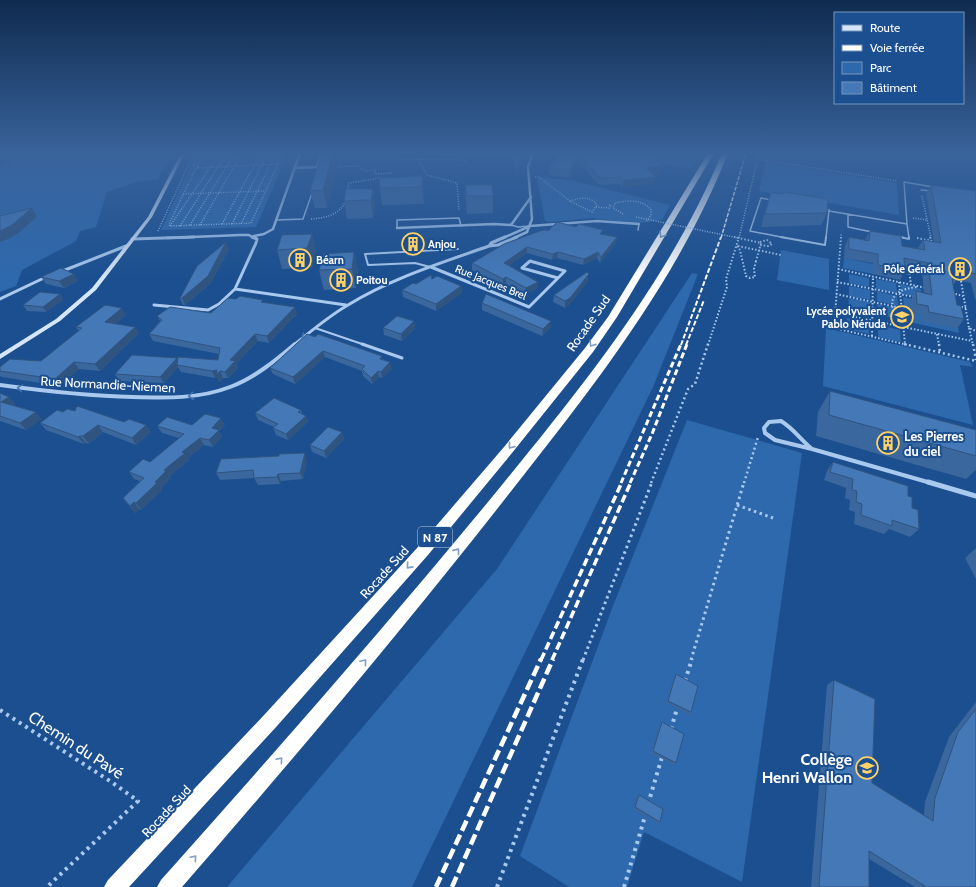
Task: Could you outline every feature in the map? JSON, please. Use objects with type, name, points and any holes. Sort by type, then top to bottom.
[{"type":"highway","name":"Rocade Sud","points":[[115,887],[276,715],[423,551],[508,450],[585,355],[612,317],[686,194]]},
{"type":"highway","name":"N 87","points":[[168,887],[305,732],[482,520],[557,425],[615,346],[665,272],[707,194]]},
{"type":"main road","points":[[0,357],[47,328],[83,300],[102,280],[126,246],[150,217],[162,194]]},
{"type":"street","points":[[132,239],[240,234],[254,236],[264,234],[273,229],[285,194]]},
{"type":"street","points":[[397,228],[511,225],[531,196]]},
{"type":"street","points":[[531,196],[532,219],[530,226],[588,221],[639,224]]},
{"type":"street","name":"Rue Normandie-Niemen","points":[[489,246],[491,243],[530,226]]},
{"type":"street","name":"Rue Normandie-Niemen","points":[[0,385],[43,392],[155,398],[188,397],[230,387],[253,376],[268,366],[314,328],[347,305],[378,289],[430,267],[519,237],[527,232],[530,226]]},
{"type":"street","points":[[154,305],[164,304],[203,310],[213,308],[235,289],[256,243],[257,239],[254,236]]},
{"type":"street","points":[[58,273],[126,246]]},
{"type":"street","name":"Rue Jacques Brel","points":[[430,267],[529,307],[558,278],[565,270],[530,261],[522,268],[558,278]]},
{"type":"street","points":[[0,299],[50,276]]},
{"type":"street","points":[[235,289],[347,305]]},
{"type":"street","points":[[812,449],[802,441],[792,428],[781,421],[769,422],[764,428],[765,433],[775,440],[812,449],[976,496]]},
{"type":"lane","points":[[276,220],[304,219],[312,194]]},
{"type":"lane","points":[[893,236],[909,239],[905,194]]},
{"type":"lane","points":[[829,211],[824,246],[750,231],[761,198],[908,224]]},
{"type":"lane","points":[[848,214],[848,227],[878,233]]},
{"type":"lane","points":[[397,228],[397,220],[459,218],[461,226]]},
{"type":"lane","points":[[638,230],[639,224]]},
{"type":"lane","points":[[511,225],[518,227],[530,226]]},
{"type":"lane","points":[[430,267],[415,264],[368,265],[365,254],[458,249]]},
{"type":"lane","points":[[314,328],[402,358]]},
{"type":"path","points":[[161,231],[158,231],[175,194]]},
{"type":"path","points":[[170,226],[169,224],[182,194]]},
{"type":"path","points":[[170,226],[192,194]]},
{"type":"path","points":[[180,226],[201,194]]},
{"type":"path","points":[[190,226],[209,194]]},
{"type":"path","points":[[199,225],[218,194]]},
{"type":"path","points":[[222,224],[239,194]]},
{"type":"path","points":[[232,224],[247,194]]},
{"type":"path","points":[[241,224],[256,194]]},
{"type":"path","points":[[170,226],[251,223],[264,194]]},
{"type":"path","points":[[304,219],[320,218],[343,208],[346,194]]},
{"type":"path","points":[[458,194],[459,218]]},
{"type":"path","points":[[562,194],[592,212],[614,222]]},
{"type":"path","points":[[497,887],[553,737],[688,389],[694,384],[726,288],[726,279],[737,246],[748,194]]},
{"type":"path","points":[[922,194],[932,236],[933,249]]},
{"type":"path","points":[[570,200],[584,196],[590,198],[597,204],[596,207]]},
{"type":"path","points":[[627,215],[615,210],[613,208],[614,203],[628,200],[645,204],[650,211],[650,217],[647,222],[639,224]]},
{"type":"path","points":[[596,207],[609,208],[610,205]]},
{"type":"path","points":[[592,212],[596,207]]},
{"type":"path","points":[[907,217],[927,220]]},
{"type":"path","points":[[636,218],[760,242],[767,240],[772,244],[768,246],[760,245]]},
{"type":"path","points":[[841,233],[834,328],[976,361],[961,281]]},
{"type":"path","points":[[908,237],[932,241]]},
{"type":"path","points":[[737,246],[740,250],[746,276],[750,278],[755,277],[754,269],[760,242]]},
{"type":"path","points":[[737,246],[780,255]]},
{"type":"path","points":[[838,269],[930,289]]},
{"type":"path","points":[[909,270],[910,284]]},
{"type":"path","points":[[872,277],[872,336]]},
{"type":"path","points":[[837,282],[900,293],[918,298]]},
{"type":"path","points":[[899,282],[905,344]]},
{"type":"path","points":[[900,293],[906,288],[923,287]]},
{"type":"path","points":[[923,287],[924,293]]},
{"type":"path","points":[[895,293],[892,306],[896,319],[903,327]]},
{"type":"path","points":[[950,293],[964,296]]},
{"type":"path","points":[[836,294],[901,308]]},
{"type":"path","points":[[952,305],[966,308]]},
{"type":"path","points":[[835,313],[972,341]]},
{"type":"path","points":[[962,321],[968,322]]},
{"type":"path","points":[[969,328],[976,331]]},
{"type":"path","points":[[938,334],[940,353]]},
{"type":"path","points":[[684,683],[756,442],[764,428]]},
{"type":"path","points":[[738,505],[773,518]]},
{"type":"path","points":[[669,736],[680,698]]},
{"type":"path","name":"Chemin du Pavé","points":[[0,710],[113,783],[138,801],[47,887]]},
{"type":"path","points":[[624,887],[664,751]]},
{"type":"green space","points":[[0,194],[106,194],[96,227],[80,231],[76,241],[22,270],[16,286],[0,292]]},
{"type":"green space","points":[[177,194],[270,194],[256,227],[161,230]]},
{"type":"green space","points":[[540,194],[628,194],[670,205],[662,220],[639,223],[591,218],[550,222],[545,221]]},
{"type":"green space","points":[[779,194],[898,194],[899,215]]},
{"type":"green space","points":[[781,250],[829,259],[829,290],[777,280]]},
{"type":"green space","points":[[844,258],[873,264],[873,274],[843,268]]},
{"type":"green space","points":[[692,273],[698,274],[653,387],[412,887],[227,887],[497,569]]},
{"type":"green space","points":[[849,274],[869,278],[869,287],[849,283]]},
{"type":"green space","points":[[876,279],[896,283],[897,293],[876,289]]},
{"type":"green space","points":[[901,284],[921,289],[923,298],[901,294]]},
{"type":"green space","points":[[849,286],[870,290],[870,300],[849,296]]},
{"type":"green space","points":[[877,291],[897,296],[898,306],[877,301]]},
{"type":"green space","points":[[903,297],[955,308],[959,333],[905,321]]},
{"type":"green space","points":[[849,298],[870,302],[870,312],[848,308]]},
{"type":"green space","points":[[877,304],[899,309],[900,319],[878,315]]},
{"type":"green space","points":[[847,318],[869,323],[869,334],[847,329]]},
{"type":"green space","points":[[878,325],[900,330],[901,342],[878,337]]},
{"type":"green space","points":[[826,328],[970,362],[973,367],[960,365],[973,425],[823,386]]},
{"type":"green space","points":[[687,420],[802,453],[742,882],[644,832],[627,887],[569,887],[520,856],[613,606]]},
{"type":"building","points":[[345,194],[372,194],[371,200],[344,201]]},
{"type":"building","points":[[467,194],[493,194],[493,196],[467,196]]},
{"type":"building","points":[[770,194],[799,194],[828,199],[827,213],[765,214]]},
{"type":"building","points":[[933,194],[976,194],[976,274],[955,269],[957,280],[952,279],[957,305],[961,306],[964,319],[929,312],[928,306],[917,304],[916,291],[932,295],[928,263],[904,258],[905,271],[878,265],[878,254],[849,249],[849,237],[869,241],[870,231],[901,236],[902,246],[925,250],[923,240],[941,243]]},
{"type":"building","points":[[32,208],[12,225],[0,231],[0,216]]},
{"type":"building","points":[[557,222],[576,227],[579,224],[603,230],[600,234],[617,237],[601,257],[598,252],[584,259],[558,252],[553,254],[527,247],[504,263],[538,282],[526,288],[506,277],[503,279],[472,263],[504,244],[543,230],[548,231]]},
{"type":"building","points":[[312,234],[307,248],[277,250],[282,235]]},
{"type":"building","points":[[226,242],[208,276],[182,298],[180,298],[197,266]]},
{"type":"building","points":[[354,252],[352,269],[319,270],[323,254]]},
{"type":"building","points":[[61,268],[74,274],[59,281],[41,277]]},
{"type":"building","points":[[587,272],[589,274],[570,298],[565,301],[554,295]]},
{"type":"building","points":[[431,275],[432,279],[437,276],[461,286],[436,304],[402,290],[413,283],[416,284]]},
{"type":"building","points":[[40,292],[60,294],[43,307],[23,305]]},
{"type":"building","points":[[486,294],[551,321],[543,329],[482,303]]},
{"type":"building","points":[[240,296],[263,300],[261,302],[295,307],[267,336],[255,334],[230,360],[235,361],[225,372],[220,371],[216,375],[217,370],[212,371],[177,365],[178,357],[218,360],[220,348],[149,334],[162,320],[157,316],[170,307],[211,313],[228,298],[236,299]]},
{"type":"building","points":[[105,305],[122,308],[105,322],[135,327],[95,364],[74,362],[55,379],[0,371],[0,367],[10,359],[41,361],[82,328],[76,327]]},
{"type":"building","points":[[397,316],[414,321],[401,334],[383,328]]},
{"type":"building","points":[[307,334],[315,337],[318,334],[382,356],[380,359],[390,362],[381,372],[378,371],[371,378],[362,369],[365,366],[323,351],[293,377],[270,368]]},
{"type":"building","points":[[132,355],[177,358],[160,377],[115,374]]},
{"type":"building","points":[[830,391],[976,430],[976,456],[829,415]]},
{"type":"building","points":[[0,393],[9,397],[1,402],[36,412],[20,423],[0,416]]},
{"type":"building","points":[[274,398],[301,410],[298,412],[306,416],[286,434],[273,428],[278,424],[255,413]]},
{"type":"building","points":[[77,406],[124,422],[129,419],[146,425],[132,438],[98,425],[83,436],[78,437],[40,423],[57,410],[63,412],[67,409],[75,411]]},
{"type":"building","points":[[205,414],[221,418],[212,428],[219,430],[209,440],[200,438],[182,452],[185,453],[164,470],[166,471],[155,482],[157,483],[136,503],[134,502],[130,506],[123,498],[144,478],[129,472],[143,459],[150,462],[184,434],[157,426],[167,417],[192,425]]},
{"type":"building","points":[[328,427],[342,432],[324,451],[310,445]]},
{"type":"building","points":[[305,453],[300,473],[278,474],[277,477],[254,478],[253,470],[216,473],[221,459]]},
{"type":"building","points":[[833,462],[908,486],[908,496],[912,497],[912,508],[918,510],[919,529],[892,520],[892,526],[861,515],[862,504],[856,502],[857,491],[852,490],[853,479],[830,472]]},
{"type":"building","points":[[676,674],[698,686],[691,712],[668,701]]},
{"type":"building","points":[[834,680],[875,699],[872,783],[933,821],[935,798],[958,732],[976,709],[976,887],[926,887],[869,851],[869,887],[819,886]]},
{"type":"building","points":[[662,722],[684,734],[676,763],[653,751]]},
{"type":"building","points":[[639,795],[663,809],[660,822],[635,807]]},
{"type":"railway","points":[[721,238],[734,194]]},
{"type":"railway","points":[[681,345],[721,237]]},
{"type":"railway","points":[[686,345],[704,300]]},
{"type":"railway","points":[[621,483],[681,344]]},
{"type":"railway","points":[[630,483],[652,434],[687,344]]},
{"type":"railway","points":[[541,660],[622,482]]},
{"type":"railway","points":[[552,660],[631,482]]},
{"type":"railway","points":[[436,887],[541,659]]},
{"type":"railway","points":[[452,887],[553,659]]},
{"type":"place","name":"Anjou","points":[[413,244]]},
{"type":"place","name":"Béarn","points":[[300,260]]},
{"type":"place","name":"Pôle Général","points":[[960,269]]},
{"type":"place","name":"Poitou","points":[[341,280]]},
{"type":"place","name":"Lycée polyvalent Pablo Néruda","points":[[902,317]]},
{"type":"place","name":"Les Pierres du ciel","points":[[888,443]]},
{"type":"place","name":"Collège Henri Wallon","points":[[867,768]]}]
